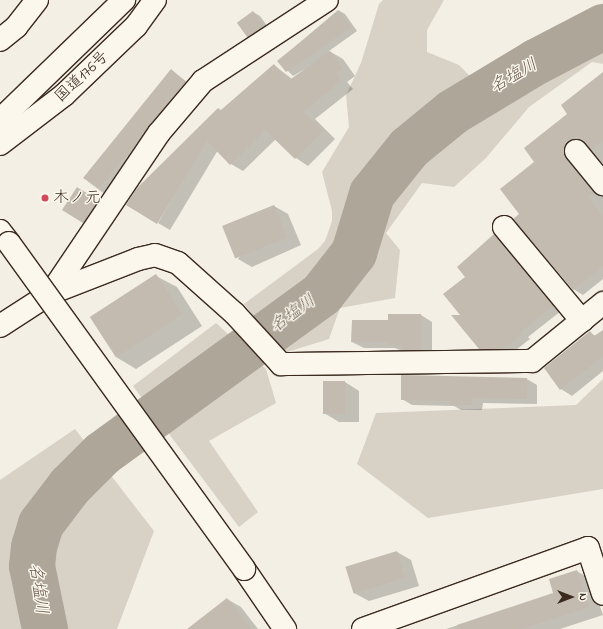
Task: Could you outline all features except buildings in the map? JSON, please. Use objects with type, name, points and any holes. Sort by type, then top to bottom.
[{"type":"main road","points":[[0,40],[16,27],[38,0]]},
{"type":"main road","name":"国道176号","points":[[0,120],[124,0]]},
{"type":"main road","name":"国道176号","points":[[0,144],[64,95],[136,26],[155,0]]},
{"type":"main road","points":[[51,293],[159,133],[203,81],[327,0]]},
{"type":"main road","points":[[576,151],[603,184]]},
{"type":"main road","points":[[504,227],[582,321]]},
{"type":"main road","points":[[5,237],[244,569],[285,629]]},
{"type":"main road","points":[[0,326],[51,293],[138,259],[155,256],[178,263],[235,314],[281,364],[532,361],[603,304]]},
{"type":"main road","points":[[363,629],[588,548],[603,594]]},
{"type":"shaded area","points":[[383,0],[444,0],[427,30],[427,52],[459,65],[499,106],[603,42],[603,64],[592,62],[529,107],[486,158],[454,187],[422,183],[386,233],[400,250],[395,298],[340,308],[329,339],[284,353],[244,304],[318,249],[325,241],[332,221],[332,211],[322,172],[349,127],[346,95],[361,63],[379,4]]},
{"type":"shaded area","points":[[216,323],[266,369],[276,403],[209,441],[258,512],[239,527],[133,386]]},
{"type":"shaded area","points":[[603,379],[603,489],[428,518],[357,464],[376,413],[576,405]]},
{"type":"shaded area","points":[[75,429],[154,531],[117,629],[0,629],[0,480]]},
{"type":"waterway","name":"名塩川","points":[[45,629],[32,566],[34,547],[41,524],[70,486],[102,454],[322,294],[354,253],[372,194],[409,148],[453,112],[536,62],[603,27]]},
{"type":"place","name":"木ノ元","points":[[45,198]]}]
